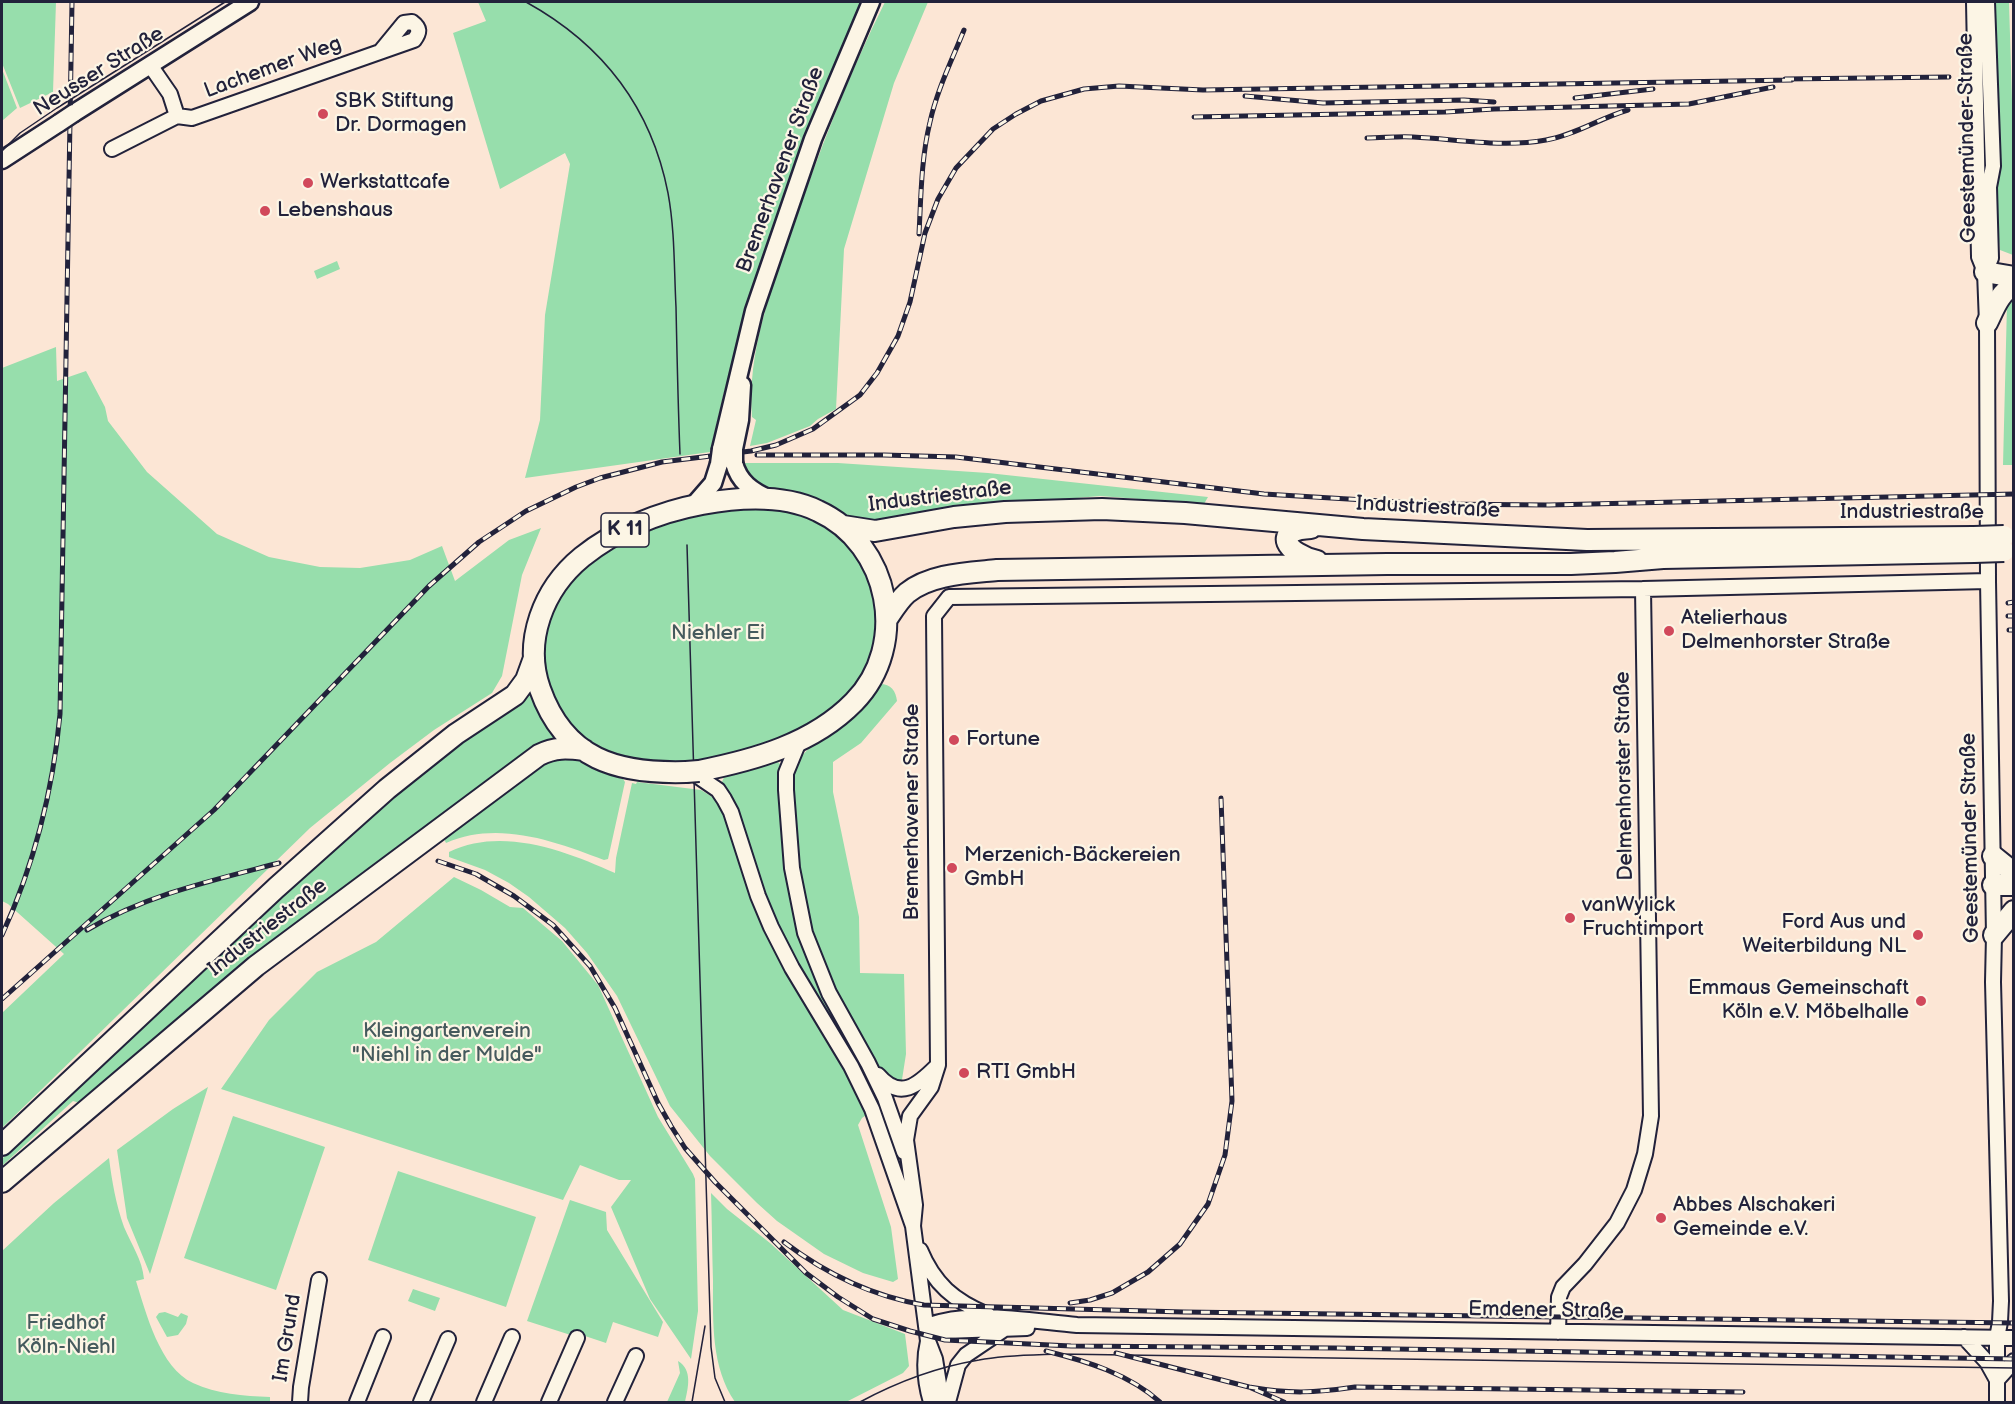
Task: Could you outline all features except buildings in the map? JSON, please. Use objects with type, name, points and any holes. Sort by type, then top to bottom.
[{"type":"highway","points":[[1985,272],[2013,267]]},
{"type":"highway","points":[[1985,272],[2013,277]]},
{"type":"highway","points":[[1987,323],[1996,303],[2013,285]]},
{"type":"highway","name":"K 11","points":[[734,499],[771,499],[802,505],[838,523],[866,550],[873,563],[885,595],[887,619],[885,638],[874,673],[856,700],[842,713],[801,739],[762,756],[694,774],[632,770],[607,763],[584,750],[561,728],[545,702],[539,684],[535,644],[542,610],[559,580],[572,565],[589,552],[622,531],[651,518],[693,506],[734,499]]},
{"type":"highway","name":"Industriestraße","points":[[838,523],[875,531],[954,517],[994,513],[1102,509],[1176,512],[1344,528],[1587,540],[2009,544]]},
{"type":"highway","points":[[1337,566],[1296,555],[1287,544],[1287,537],[1301,528],[1344,528]]},
{"type":"highway","name":"Industriestraße","points":[[887,619],[903,597],[916,587],[937,579],[974,573],[1031,569],[1571,564],[1673,557],[1974,544]]},
{"type":"highway","name":"Industriestraße","points":[[2,1145],[276,888],[387,789],[456,734],[515,695],[526,680],[535,644]]},
{"type":"highway","name":"Industriestraße","points":[[2,1182],[256,966],[474,802],[539,755],[557,748],[584,750]]},
{"type":"highway","points":[[1993,856],[2013,873]]},
{"type":"highway","points":[[1993,891],[2013,885]]},
{"type":"highway","points":[[1993,891],[2013,896]]},
{"type":"highway","points":[[1994,935],[2013,911]]},
{"type":"main road","name":"Neusser Straße","points":[[2,160],[250,2]]},
{"type":"main road","name":"Bremerhavener Straße","points":[[693,506],[713,483],[727,456],[740,420],[742,357],[754,311],[813,139],[871,2]]},
{"type":"main road","name":"K 11","points":[[727,456],[741,481],[749,488],[771,499]]},
{"type":"street","name":"Geestemünder Straße","points":[[1974,2],[1979,257],[1985,272],[1987,323],[1995,1108],[2001,1301],[1997,1338],[1997,1402]]},
{"type":"street","name":"Geestemünder Straße","points":[[1985,272],[1991,258],[1989,187],[1993,166],[1987,2]]},
{"type":"street","name":"Lachemer Weg","points":[[112,149],[177,117],[192,118],[381,51]]},
{"type":"street","points":[[150,65],[170,94],[177,117]]},
{"type":"street","points":[[1643,589],[1988,581]]},
{"type":"street","name":"Bremerhavener Straße","points":[[942,1402],[935,1359],[928,1341],[914,1231],[915,1205],[906,1140],[910,1116],[931,1087],[938,1065],[934,616],[949,597],[1643,589]]},
{"type":"street","name":"Delmenhorster Straße","points":[[1558,1332],[1559,1297],[1563,1287],[1585,1264],[1617,1223],[1634,1190],[1645,1154],[1650,1116],[1643,589]]},
{"type":"street","name":"Bremerhavener Straße","points":[[801,739],[786,773],[792,868],[798,902],[817,966],[842,1019],[868,1063],[894,1122],[909,1164]]},
{"type":"street","name":"Bremerhavener Straße","points":[[694,774],[718,790],[731,812],[758,896],[771,927],[792,968],[851,1066],[872,1109],[914,1231]]},
{"type":"street","name":"Bremerhavener Straße","points":[[868,1063],[886,1085],[905,1089],[922,1081],[938,1065]]},
{"type":"street","points":[[872,1109],[884,1119],[896,1123],[910,1116]]},
{"type":"street","name":"Emdener Straße","points":[[914,1231],[928,1266],[942,1288],[970,1308],[1000,1324]]},
{"type":"street","name":"Im Grund","points":[[300,1402],[319,1280]]},
{"type":"street","name":"Emdener Straße","points":[[948,1402],[958,1365],[1000,1324]]},
{"type":"street","name":"Emdener Straße","points":[[926,1326],[944,1331],[1000,1324],[2013,1338]]},
{"type":"street","points":[[357,1402],[383,1337]]},
{"type":"street","points":[[484,1402],[512,1337]]},
{"type":"street","points":[[1964,1337],[1987,1362],[1997,1380],[2013,1361]]},
{"type":"street","points":[[549,1402],[577,1338]]},
{"type":"street","points":[[421,1402],[448,1339]]},
{"type":"street","name":"Bremerhavener Straße","points":[[928,1341],[925,1354],[925,1374],[931,1402]]},
{"type":"street","points":[[615,1402],[636,1356]]},
{"type":"green space","points":[[2,2],[56,2],[53,92],[20,108],[2,63]]},
{"type":"green space","points":[[478,2],[867,2],[742,329],[710,452],[525,478],[540,420],[545,315],[570,164],[565,153],[500,189],[453,33],[486,21]]},
{"type":"green space","points":[[885,2],[928,2],[894,83],[844,249],[836,409],[810,426],[767,443],[750,446],[756,420],[752,417],[753,369],[762,322],[802,201],[824,143],[846,86]]},
{"type":"green space","points":[[1991,2],[2009,2],[2013,134],[2013,255],[2000,250],[1994,192]]},
{"type":"green space","points":[[2,69],[17,108],[2,121]]},
{"type":"green space","points":[[337,261],[340,269],[317,279],[314,271]]},
{"type":"green space","points":[[2013,298],[2013,465],[2003,465],[2007,304]]},
{"type":"green space","points":[[56,347],[57,381],[86,371],[105,407],[108,421],[147,472],[217,534],[269,557],[320,567],[360,568],[410,560],[442,546],[455,581],[509,540],[541,528],[522,575],[502,676],[492,693],[434,730],[310,828],[2,1128],[2,1013],[64,954],[2,901],[2,368]]},
{"type":"green space","points":[[741,463],[838,463],[988,473],[1208,497],[1204,504],[1100,496],[1006,504],[885,523],[854,519],[809,496],[762,486],[751,480]]},
{"type":"green space","name":"Niehler Ei","points":[[759,505],[814,515],[861,553],[880,600],[875,657],[843,705],[767,749],[684,764],[613,760],[586,745],[551,701],[540,644],[556,595],[610,544],[681,515]]},
{"type":"green space","points":[[880,684],[892,689],[897,701],[861,743],[833,762],[833,792],[859,917],[860,973],[904,974],[906,1054],[901,1086],[880,1073],[839,1002],[814,946],[799,875],[794,822],[792,774],[797,761],[812,745],[854,717]]},
{"type":"green space","points":[[530,693],[540,716],[554,737],[554,742],[262,948],[262,953],[105,1083],[80,1103],[73,1101],[2,1166],[2,1159],[31,1130],[386,798],[525,694]]},
{"type":"green space","points":[[547,758],[575,758],[601,772],[623,779],[625,782],[608,859],[604,860],[546,840],[505,833],[465,836],[446,843],[443,837]]},
{"type":"green space","points":[[778,762],[781,765],[780,796],[783,827],[808,956],[815,977],[831,1009],[882,1103],[879,1105],[861,1068],[807,984],[767,905],[722,782],[724,777]]},
{"type":"green space","points":[[632,783],[701,790],[714,798],[719,806],[721,805],[751,891],[868,1114],[858,1125],[891,1227],[898,1279],[893,1282],[863,1273],[824,1254],[777,1221],[757,1203],[710,1156],[670,1106],[617,996],[587,953],[565,928],[509,883],[485,870],[449,857],[449,852],[469,845],[490,841],[512,841],[555,850],[615,873],[616,858]]},
{"type":"green space","name":"Kleingartenverein \"Niehl in der Mulde\"","points":[[454,877],[510,907],[523,908],[562,941],[598,985],[658,1117],[693,1174],[695,1179],[698,1311],[691,1359],[650,1299],[611,1207],[631,1180],[619,1180],[580,1165],[563,1200],[221,1089],[269,1020],[317,972],[376,942]]},
{"type":"green space","points":[[208,1087],[150,1274],[127,1218],[117,1150],[173,1109]]},
{"type":"green space","points":[[233,1116],[325,1147],[276,1290],[184,1258]]},
{"type":"green space","name":"Friedhof Köln-Niehl","points":[[109,1158],[121,1218],[143,1272],[144,1279],[136,1281],[163,1353],[181,1376],[193,1383],[230,1394],[270,1397],[270,1402],[2,1402],[2,1251],[54,1203]]},
{"type":"green space","points":[[398,1171],[536,1217],[506,1307],[368,1260]]},
{"type":"green space","points":[[711,1193],[843,1310],[905,1334],[909,1366],[903,1373],[846,1402],[735,1402],[721,1374],[715,1344]]},
{"type":"green space","points":[[570,1200],[606,1212],[607,1230],[663,1322],[658,1337],[613,1322],[606,1343],[582,1335],[580,1338],[527,1321]]},
{"type":"green space","points":[[413,1289],[440,1298],[435,1311],[408,1301]]},
{"type":"green space","points":[[165,1312],[178,1317],[181,1313],[188,1316],[186,1324],[178,1335],[167,1337],[156,1317],[159,1313]]},
{"type":"green space","points":[[678,1361],[688,1374],[685,1402],[667,1402],[680,1373]]},
{"type":"tram line","points":[[2,151],[20,133],[57,108],[225,2]]},
{"type":"tram line","points":[[526,2],[578,37],[600,58],[636,105],[660,162],[668,193],[673,236],[680,454]]},
{"type":"tram line","points":[[687,545],[711,1347],[715,1378],[725,1402]]},
{"type":"tram line","points":[[692,1402],[705,1326]]},
{"type":"tram line","points":[[860,1402],[903,1382],[948,1367],[998,1357],[1058,1354],[2014,1368]]},
{"type":"railway","points":[[2,935],[33,855],[47,799],[60,714],[72,2]]},
{"type":"railway","points":[[919,234],[923,164],[930,122],[941,87],[964,30]]},
{"type":"railway","points":[[1785,79],[1949,77]]},
{"type":"railway","points":[[2,999],[214,810],[429,586],[479,542],[526,511],[600,478],[662,462],[751,451],[776,445],[813,429],[860,395],[877,373],[898,336],[910,302],[925,233],[938,199],[956,168],[993,129],[1041,101],[1084,89],[1119,86],[1203,90],[1792,80]]},
{"type":"railway","points":[[1194,117],[1689,104],[1773,87]]},
{"type":"railway","points":[[1575,98],[1653,89]]},
{"type":"railway","points":[[1245,96],[1323,103],[1464,100],[1494,102]]},
{"type":"railway","points":[[1367,138],[1407,137],[1496,143],[1529,142],[1557,138],[1628,110]]},
{"type":"railway","points":[[757,455],[956,457],[1264,494],[1432,504],[1549,505],[2014,494]]},
{"type":"railway","points":[[2008,603],[2014,602]]},
{"type":"railway","points":[[2008,616],[2014,616]]},
{"type":"railway","points":[[2009,630],[2014,630]]},
{"type":"railway","points":[[1070,1303],[1112,1293],[1148,1272],[1180,1244],[1208,1204],[1225,1155],[1232,1101],[1221,798]]},
{"type":"railway","points":[[438,861],[476,874],[514,896],[553,925],[590,966],[615,1008],[658,1103],[685,1148],[715,1182],[806,1273],[873,1319],[910,1331],[945,1340],[1071,1346],[2014,1359]]},
{"type":"railway","points":[[87,930],[157,898],[205,882],[279,863]]},
{"type":"railway","points":[[784,1242],[816,1264],[850,1282],[886,1296],[924,1305],[1184,1312],[2014,1323]]},
{"type":"railway","points":[[1046,1351],[1076,1359],[1121,1376],[1160,1402]]},
{"type":"railway","points":[[1116,1353],[1249,1387],[1284,1402]]},
{"type":"railway","points":[[1249,1387],[1302,1392],[1355,1387],[1743,1392]]},
{"type":"place","name":"SBK Stiftung Dr. Dormagen","points":[[323,114]]},
{"type":"place","name":"Werkstattcafe","points":[[308,183]]},
{"type":"place","name":"Lebenshaus","points":[[265,211]]},
{"type":"place","name":"Atelierhaus Delmenhorster Straße","points":[[1669,631]]},
{"type":"place","name":"Fortune","points":[[954,740]]},
{"type":"place","name":"Merzenich-Bäckereien GmbH","points":[[952,868]]},
{"type":"place","name":"vanWylick Fruchtimport","points":[[1570,918]]},
{"type":"place","name":"Ford Aus und Weiterbildung NL","points":[[1918,935]]},
{"type":"place","name":"Emmaus Gemeinschaft Köln e.V. Möbelhalle","points":[[1921,1001]]},
{"type":"place","name":"RTI GmbH","points":[[964,1073]]},
{"type":"place","name":"Abbes Alschakeri Gemeinde e.V.","points":[[1661,1218]]}]
